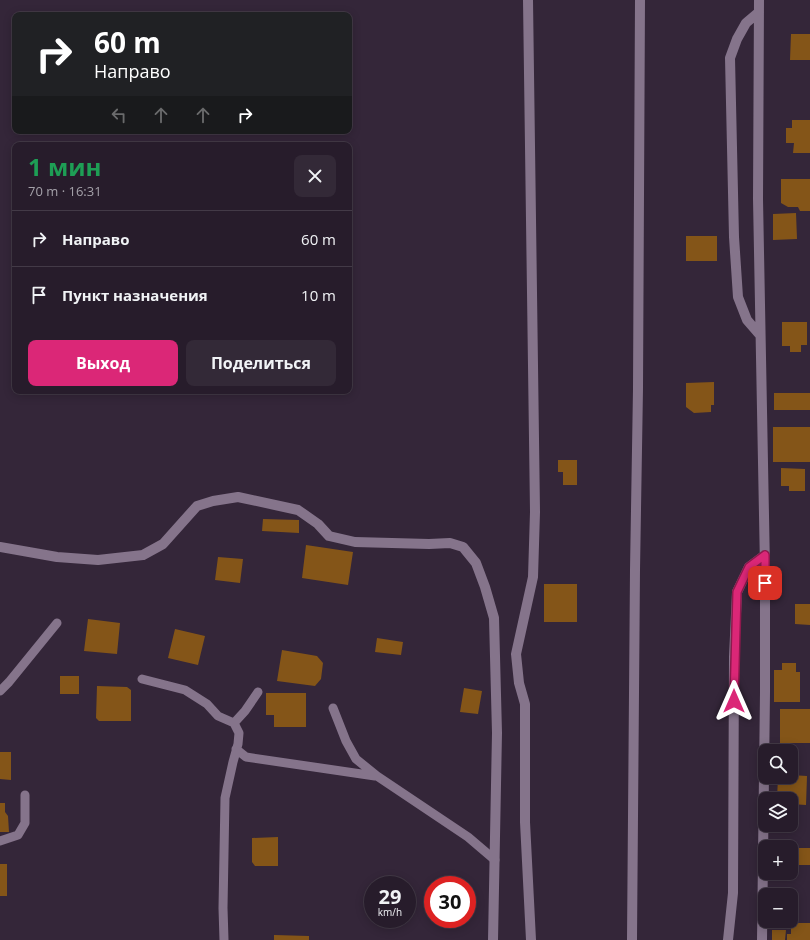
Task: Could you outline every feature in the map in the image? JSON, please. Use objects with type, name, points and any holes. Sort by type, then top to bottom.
[{"type":"street","points":[[528,0],[535,512],[533,577],[516,654],[519,683],[525,704],[525,822],[530,940]]},
{"type":"street","points":[[632,940],[634,570],[638,381],[640,0]]},
{"type":"street","points":[[759,0],[758,199],[765,555],[762,940]]},
{"type":"street","points":[[759,12],[746,23],[737,39],[730,58],[734,238],[738,297],[747,320],[760,335]]},
{"type":"street","points":[[0,547],[57,556],[98,560],[143,555],[163,544],[197,506],[213,500],[238,497],[298,510],[318,524],[329,536],[356,542],[429,544],[450,543],[463,547],[476,563],[494,618],[497,733],[493,940]]},
{"type":"street","points":[[728,940],[733,893],[734,657],[737,592],[749,567],[765,555]]},
{"type":"lane","points":[[0,691],[57,623]]},
{"type":"lane","points":[[142,679],[185,690],[207,704],[218,716],[234,723],[239,734],[225,798],[223,908],[224,940]]},
{"type":"lane","points":[[234,723],[245,711],[258,692]]},
{"type":"lane","points":[[332,708],[346,741],[356,759],[377,776],[468,837],[495,860]]},
{"type":"lane","points":[[236,749],[246,757],[377,776]]},
{"type":"lane","points":[[0,841],[18,835],[24,823],[24,795]]},
{"type":"building","points":[[791,34],[810,34],[810,60],[790,60]]},
{"type":"building","points":[[792,120],[810,120],[810,153],[793,153],[794,143],[786,143],[786,128],[792,128]]},
{"type":"building","points":[[781,179],[810,179],[810,211],[800,211],[798,207],[788,207],[781,203]]},
{"type":"building","points":[[796,213],[797,239],[773,240],[773,214]]},
{"type":"building","points":[[686,236],[717,236],[717,261],[686,261]]},
{"type":"building","points":[[782,322],[807,322],[807,345],[801,345],[801,352],[790,352],[790,346],[782,346]]},
{"type":"building","points":[[714,382],[714,405],[711,405],[711,412],[694,413],[686,407],[686,383]]},
{"type":"building","points":[[774,393],[810,393],[810,410],[774,410]]},
{"type":"building","points":[[773,427],[810,427],[810,462],[773,462]]},
{"type":"building","points":[[558,460],[577,460],[577,485],[563,485],[563,472],[558,472]]},
{"type":"building","points":[[781,468],[805,469],[805,491],[789,491],[789,486],[781,486]]},
{"type":"building","points":[[263,519],[299,520],[299,533],[262,531]]},
{"type":"building","points":[[306,545],[353,552],[348,585],[302,578]]},
{"type":"building","points":[[218,557],[243,559],[240,583],[215,580]]},
{"type":"building","points":[[544,584],[577,584],[577,622],[544,622]]},
{"type":"building","points":[[795,604],[810,604],[810,625],[795,624]]},
{"type":"building","points":[[88,619],[120,623],[117,654],[84,651]]},
{"type":"building","points":[[175,629],[205,636],[198,665],[168,658]]},
{"type":"building","points":[[377,638],[403,642],[401,655],[375,652]]},
{"type":"building","points":[[282,650],[317,656],[323,663],[321,679],[315,686],[277,681]]},
{"type":"building","points":[[782,663],[796,663],[796,672],[800,672],[800,702],[774,702],[774,670],[782,670]]},
{"type":"building","points":[[60,676],[79,676],[79,694],[60,694]]},
{"type":"building","points":[[97,686],[127,687],[131,690],[131,721],[99,721],[96,718]]},
{"type":"building","points":[[464,688],[482,691],[478,714],[460,712]]},
{"type":"building","points":[[266,693],[306,693],[306,727],[274,727],[274,715],[266,715]]},
{"type":"building","points":[[780,709],[810,709],[810,743],[780,743]]},
{"type":"building","points":[[0,752],[11,752],[11,780],[0,779]]},
{"type":"building","points":[[798,775],[807,776],[806,805],[798,804],[798,792],[777,792],[778,784],[798,784]]},
{"type":"building","points":[[0,803],[5,803],[5,812],[8,816],[9,832],[0,832]]},
{"type":"building","points":[[278,837],[278,866],[255,866],[252,862],[252,838]]},
{"type":"building","points":[[798,848],[810,848],[810,865],[798,865]]},
{"type":"building","points":[[0,864],[7,864],[7,896],[0,896]]},
{"type":"building","points":[[798,923],[810,923],[810,940],[787,940],[787,934],[791,934],[791,928],[798,928]]},
{"type":"building","points":[[772,930],[786,930],[785,940],[772,940]]},
{"type":"building","points":[[274,935],[309,936],[309,940],[274,940]]},
{"type":"route","points":[[734,701],[734,657],[737,592],[749,567],[765,555],[765,583]]}]
